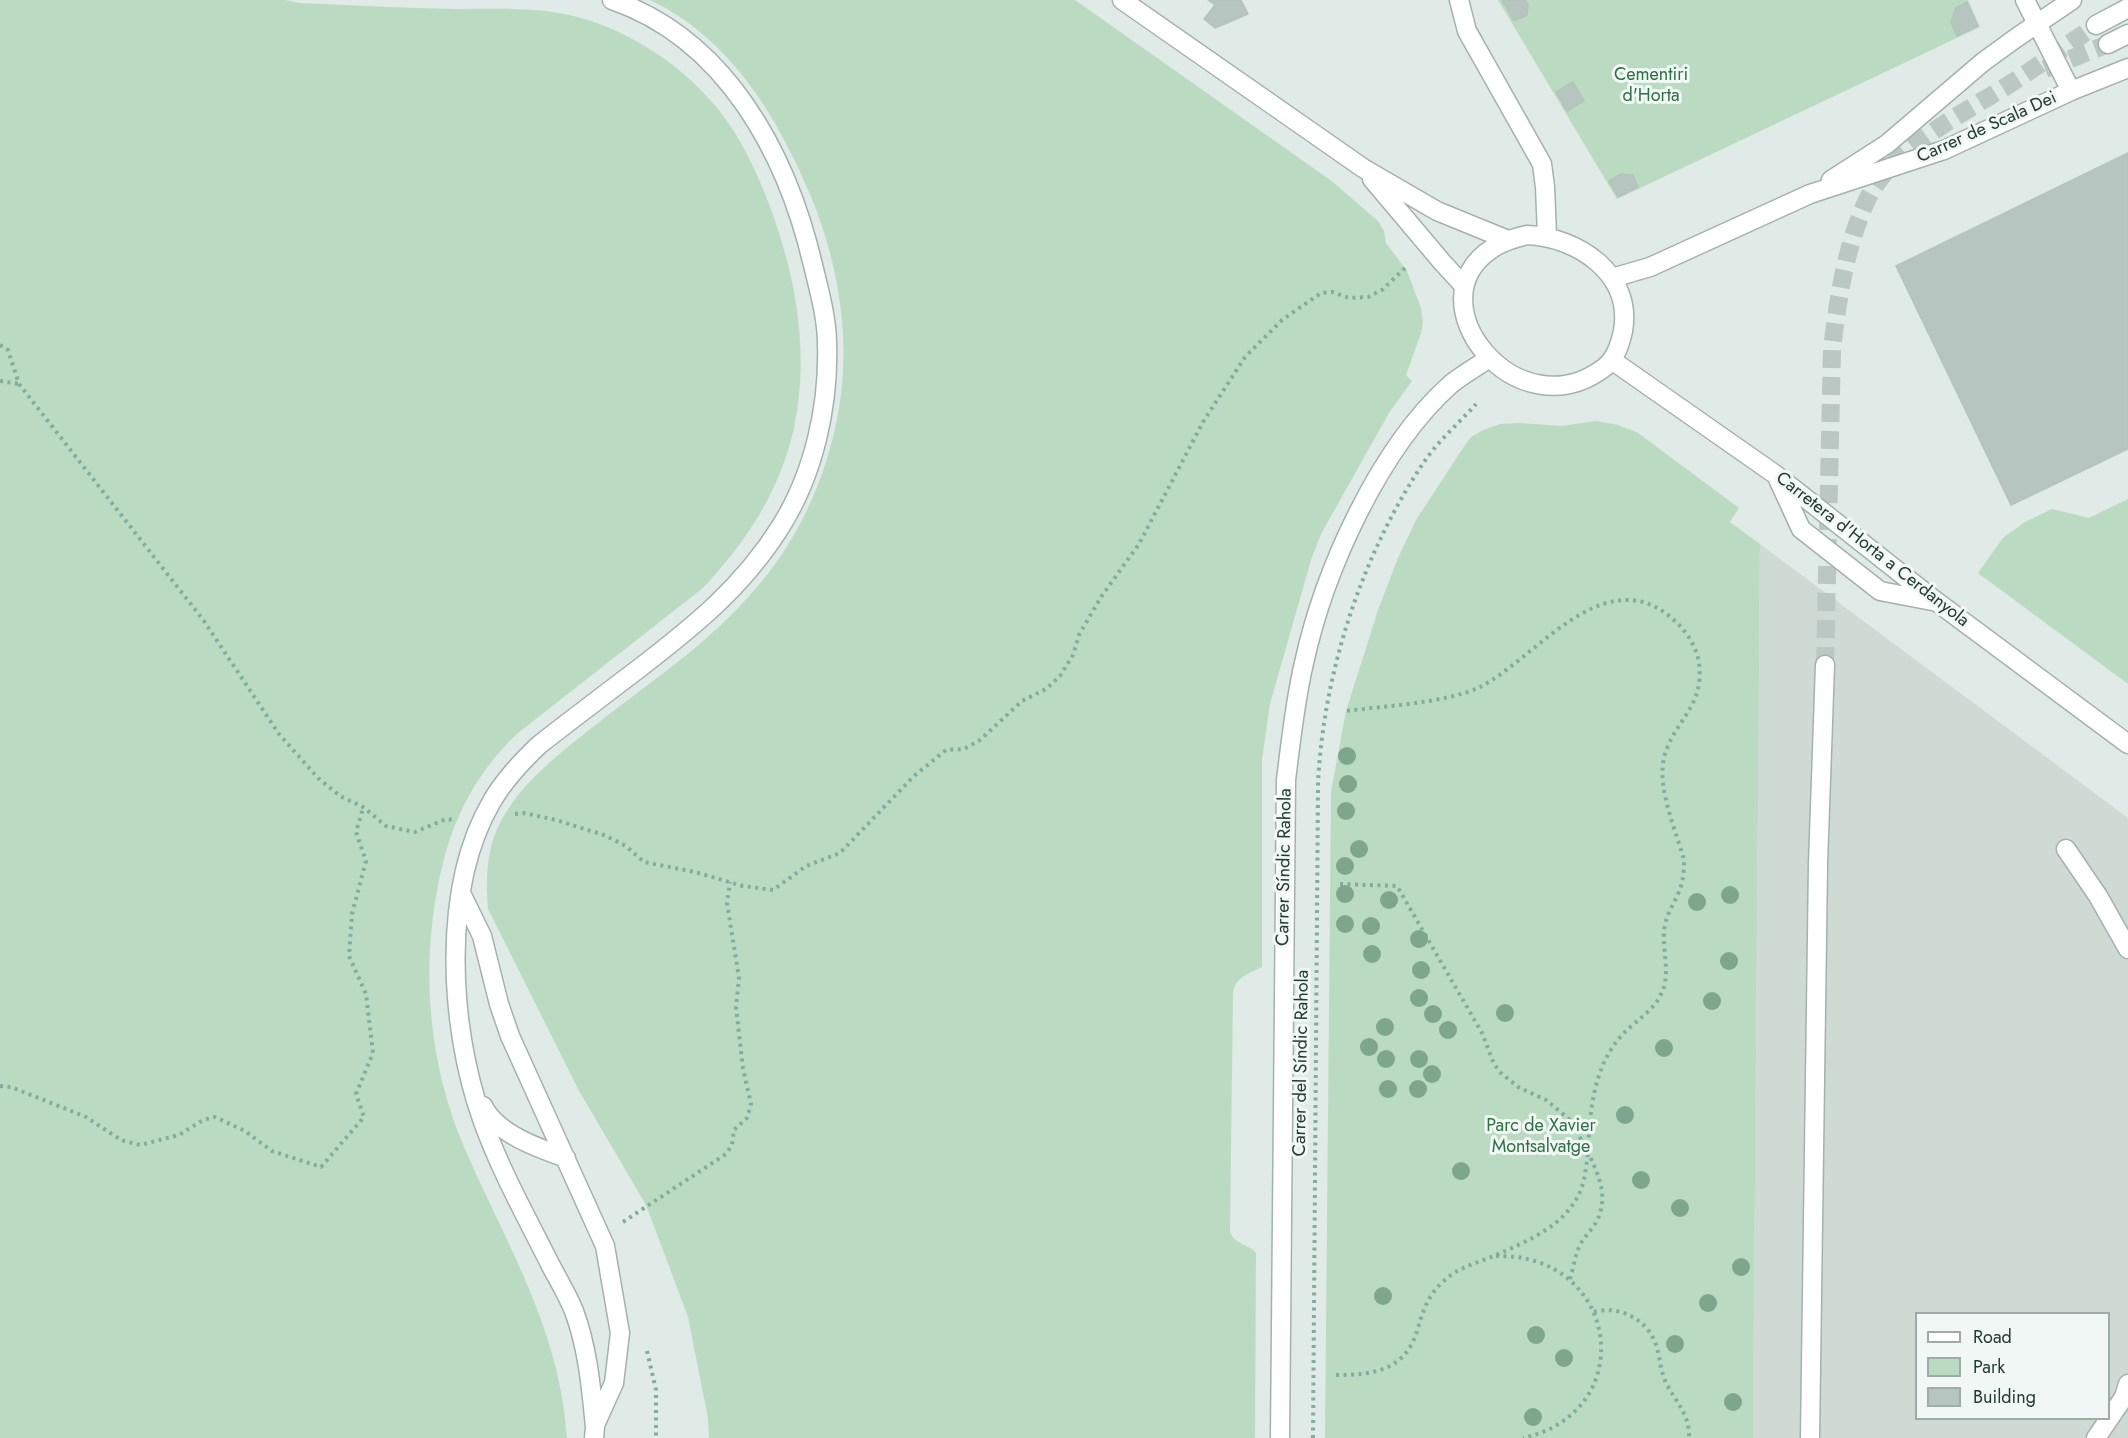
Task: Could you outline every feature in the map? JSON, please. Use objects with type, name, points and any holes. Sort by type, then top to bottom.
[{"type":"street","points":[[594,1432],[586,1354],[573,1310],[495,1151],[470,1080],[461,1032],[457,992],[457,931],[461,893],[481,823],[506,780],[539,745],[694,626],[742,578],[782,524],[798,493],[810,461],[823,409],[827,342],[820,292],[808,244],[791,192],[755,120],[733,87],[708,58],[683,37],[657,20],[612,0]]},
{"type":"street","points":[[1122,0],[1363,168],[1437,211],[1508,240]]},
{"type":"street","points":[[1459,0],[1467,31],[1542,164],[1547,236]]},
{"type":"street","points":[[2025,0],[2071,91]]},
{"type":"street","name":"Carrer de Scala Dei","points":[[1810,194],[1887,144],[1983,63],[2037,22],[2072,0]]},
{"type":"street","points":[[2096,25],[2128,8]]},
{"type":"street","points":[[2108,44],[2128,34]]},
{"type":"street","name":"Carrer de Scala Dei","points":[[1612,278],[1650,267],[1810,194],[1944,150],[2071,91],[2128,68]]},
{"type":"street","points":[[1363,168],[1464,286]]},
{"type":"street","points":[[1527,235],[1547,236],[1591,256],[1612,278],[1621,293],[1626,315],[1622,338],[1613,361],[1597,373],[1579,381],[1560,385],[1540,385],[1521,380],[1488,359],[1476,343],[1468,324],[1464,305],[1464,286],[1470,271],[1480,258],[1508,240],[1527,235]]},
{"type":"street","name":"Carrer Síndic Rahola","points":[[1280,1438],[1286,780],[1293,720],[1304,661],[1320,604],[1342,548],[1366,499],[1394,451],[1452,383],[1488,359]]},
{"type":"street","name":"Carretera d'Horta a Cerdanyola","points":[[1613,361],[1776,474],[1937,602],[2128,744]]},
{"type":"street","points":[[1776,474],[1801,529],[1818,543],[1880,591],[1937,602]]},
{"type":"street","points":[[1810,1438],[1818,864],[1826,665]]},
{"type":"street","points":[[2066,849],[2098,896],[2128,950]]},
{"type":"street","points":[[461,893],[482,936],[499,1004],[510,1036],[605,1246],[620,1333],[614,1383],[594,1432]]},
{"type":"street","points":[[470,1080],[489,1118],[529,1144],[566,1158]]},
{"type":"street","points":[[2110,1417],[2124,1396],[2128,1384]]},
{"type":"street","points":[[2096,1438],[2108,1420]]},
{"type":"path","points":[[0,345],[8,351],[19,384],[204,621],[279,734],[318,778],[340,796],[363,807],[386,826],[415,832],[446,819],[481,823],[505,815],[524,813],[604,835],[626,846],[644,862],[694,872],[743,886],[773,890],[806,867],[840,853],[914,776],[946,750],[964,748],[980,740],[1022,701],[1046,689],[1060,676],[1073,655],[1079,635],[1101,597],[1139,544],[1203,422],[1245,357],[1282,320],[1321,293],[1332,292],[1349,298],[1368,297],[1383,290],[1413,260]]},
{"type":"path","points":[[0,381],[19,384]]},
{"type":"path","name":"Carrer del Síndic Rahola","points":[[1313,1438],[1318,784],[1320,750],[1327,705],[1349,618],[1370,563],[1395,511],[1425,460],[1476,404]]},
{"type":"path","points":[[1336,1375],[1362,1375],[1391,1366],[1400,1360],[1413,1342],[1421,1316],[1436,1288],[1458,1270],[1494,1256],[1551,1228],[1562,1218],[1579,1194],[1584,1180],[1588,1151],[1590,1111],[1600,1072],[1621,1036],[1650,1010],[1659,999],[1665,986],[1667,972],[1665,924],[1682,882],[1684,860],[1661,781],[1668,747],[1692,708],[1698,692],[1700,676],[1694,646],[1686,632],[1662,610],[1630,600],[1611,601],[1592,607],[1575,617],[1492,680],[1473,689],[1439,698],[1346,711]]},
{"type":"path","points":[[0,1086],[11,1088],[86,1117],[121,1140],[140,1145],[178,1136],[202,1120],[216,1117],[244,1131],[272,1151],[321,1167],[364,1117],[356,1094],[373,1053],[366,994],[349,956],[352,914],[366,861],[356,832],[363,807]]},
{"type":"path","points":[[618,1225],[726,1154],[732,1145],[734,1130],[747,1118],[751,1104],[743,1069],[736,1007],[739,978],[727,903],[730,882]]},
{"type":"path","points":[[1340,884],[1397,886],[1482,1034],[1494,1064],[1518,1087],[1546,1100],[1569,1119],[1588,1151],[1600,1179],[1603,1204],[1597,1221],[1584,1237],[1578,1250],[1570,1279]]},
{"type":"path","points":[[1494,1256],[1515,1255],[1535,1259],[1554,1267],[1584,1294],[1594,1312],[1599,1329],[1601,1346],[1599,1364],[1587,1397],[1575,1412],[1560,1424],[1544,1432],[1523,1438]]},
{"type":"path","points":[[1594,1312],[1603,1309],[1620,1311],[1635,1318],[1646,1328],[1654,1339],[1665,1381],[1688,1420],[1689,1438]]},
{"type":"shaded area","points":[[1760,544],[2128,818],[2128,1438],[1753,1438]]},
{"type":"green space","points":[[0,0],[285,0],[300,3],[398,7],[524,9],[574,16],[627,36],[661,56],[691,81],[718,109],[734,131],[764,191],[787,259],[798,314],[800,343],[799,400],[794,428],[780,473],[747,534],[703,588],[518,733],[501,750],[464,805],[448,846],[437,891],[432,923],[430,989],[432,1022],[444,1087],[465,1149],[514,1254],[543,1324],[562,1398],[567,1438],[0,1438]]},
{"type":"green space","points":[[650,0],[1075,0],[1333,182],[1378,221],[1384,231],[1386,243],[1407,271],[1421,308],[1423,322],[1406,375],[1412,381],[1389,413],[1321,534],[1311,560],[1270,704],[1262,760],[1262,967],[1240,979],[1233,993],[1230,1232],[1235,1240],[1256,1253],[1255,1438],[709,1438],[708,1418],[688,1317],[646,1205],[578,1089],[488,909],[487,891],[488,864],[494,837],[512,803],[538,773],[705,640],[737,609],[772,569],[787,547],[812,500],[830,450],[836,424],[843,366],[841,308],[829,250],[810,194],[782,136],[748,82],[704,35],[678,16]]},
{"type":"green space","name":"Cementiri d'Horta","points":[[1498,0],[1968,0],[1980,27],[1617,199]]},
{"type":"green space","name":"Parc de Xavier Montsalvatge","points":[[1596,421],[1618,425],[1638,433],[1739,508],[1730,522],[1760,544],[1753,1438],[1325,1438],[1331,792],[1346,711],[1378,610],[1398,558],[1416,520],[1471,437],[1500,424],[1562,426]]},
{"type":"green space","points":[[2128,499],[2128,684],[1978,573],[2003,538],[2025,522],[2052,509],[2089,518]]},
{"type":"building","points":[[1208,0],[1241,0],[1248,14],[1215,28],[1204,19],[1215,5]]},
{"type":"building","points":[[1502,0],[1525,0],[1528,4],[1527,15],[1514,21]]},
{"type":"building","points":[[1967,2],[1978,26],[1957,36],[1951,22],[1956,8]]},
{"type":"building","points":[[1573,82],[1584,101],[1567,111],[1556,92]]},
{"type":"building","points":[[2128,153],[2128,449],[2011,505],[1896,266]]},
{"type":"building","points":[[1621,174],[1633,175],[1638,187],[1618,197],[1609,181]]},
{"type":"tunnel","points":[[1825,665],[1832,349],[1848,256],[1866,202],[1878,182],[1911,148],[2096,25]]},
{"type":"tunnel","points":[[2045,69],[2108,44]]}]
